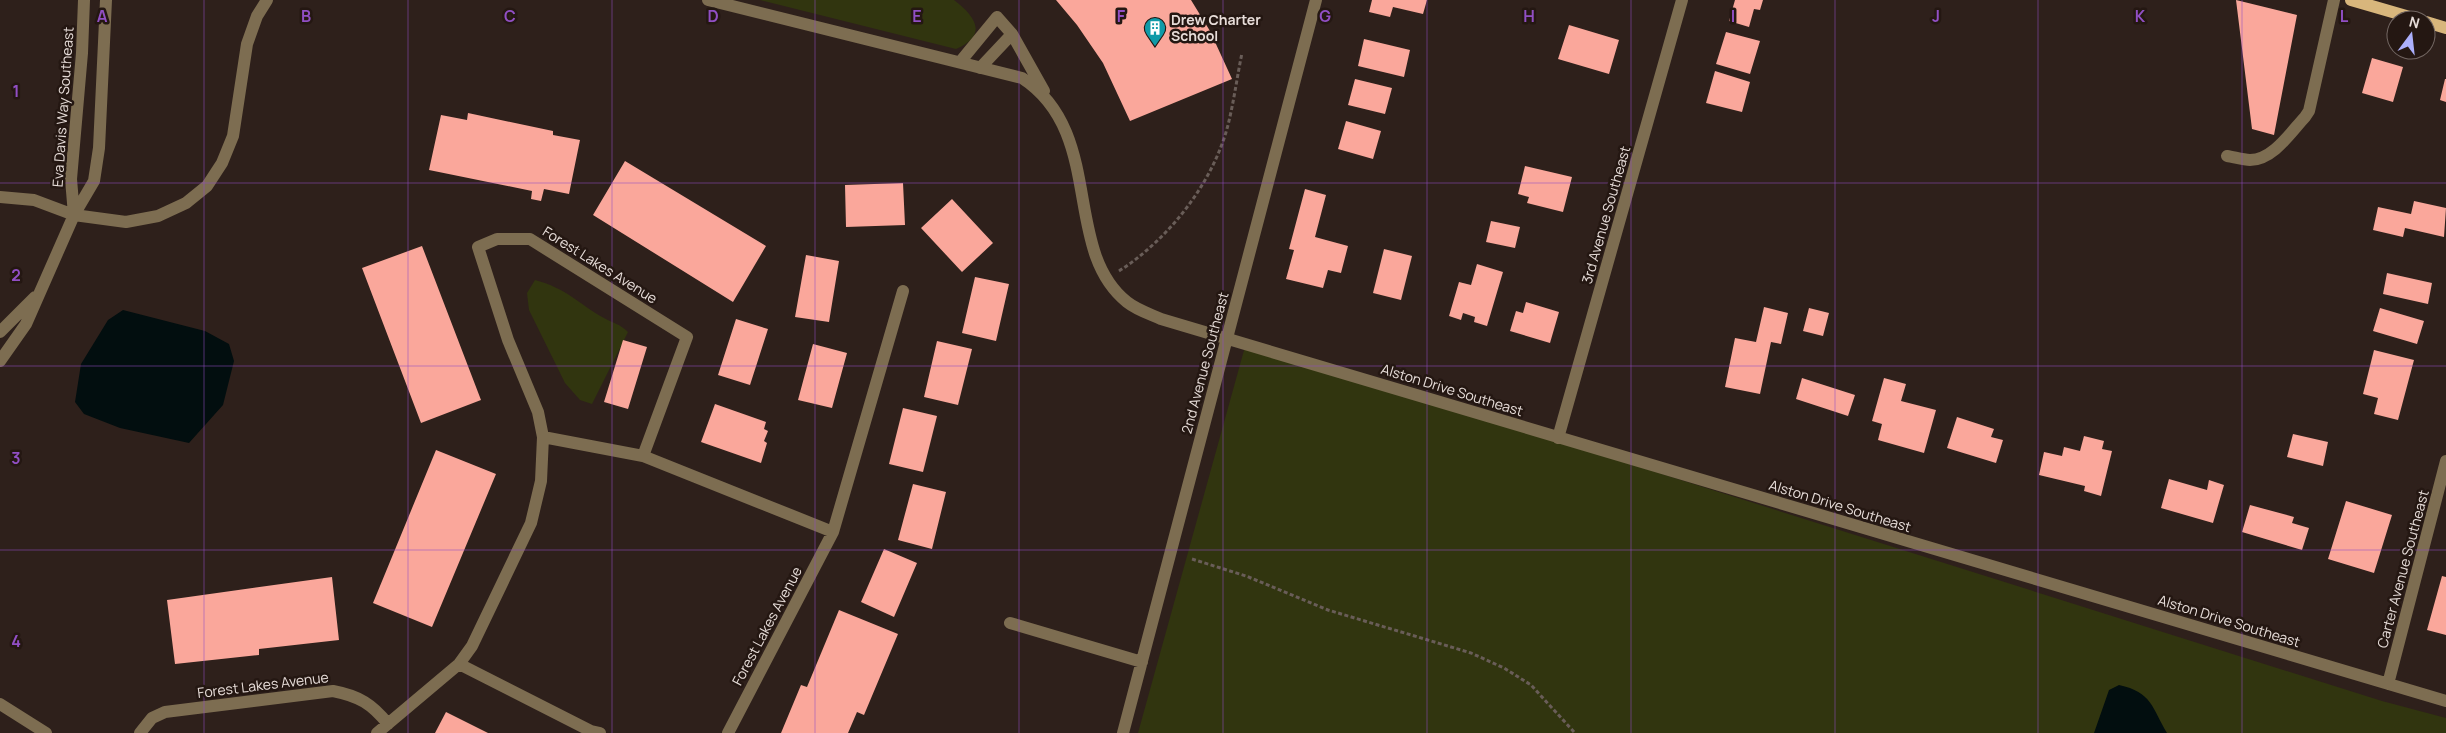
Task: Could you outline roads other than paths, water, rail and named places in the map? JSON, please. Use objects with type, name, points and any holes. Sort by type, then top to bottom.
[{"type":"main road","points":[[2351,0],[2386,10]]},
{"type":"street","name":"Eva Davis Way Southeast","points":[[74,215],[71,179],[82,53],[84,0]]},
{"type":"street","name":"Eva Davis Way Southeast","points":[[0,360],[26,324],[74,215],[94,181],[99,148],[106,0]]},
{"type":"street","points":[[0,197],[34,200],[74,215],[126,222],[158,216],[186,203],[207,186],[222,163],[233,136],[247,44],[257,16],[267,0]]},
{"type":"street","points":[[708,0],[1022,78],[1037,88],[1048,100]]},
{"type":"street","name":"2nd Avenue Southeast","points":[[1123,733],[1316,0]]},
{"type":"street","name":"3rd Avenue Southeast","points":[[1558,438],[1682,0]]},
{"type":"street","points":[[2227,156],[2252,160],[2263,157],[2273,151],[2305,117],[2309,111],[2334,0]]},
{"type":"street","name":"Alston Drive Southeast","points":[[960,62],[997,17],[1012,34],[1066,131],[1073,152],[1087,222],[1099,263],[1106,278],[1127,302],[1144,312],[1161,319],[1227,337],[1558,438],[2446,702]]},
{"type":"street","points":[[980,68],[1012,34]]},
{"type":"street","name":"Forest Lakes Avenue","points":[[377,733],[459,664],[472,646],[531,523],[541,481],[543,437],[538,412],[508,340],[478,247],[497,239],[530,238],[687,337],[643,456]]},
{"type":"street","name":"Forest Lakes Avenue","points":[[728,733],[832,532],[903,291]]},
{"type":"street","name":"Eva Davis Way Southeast","points":[[0,332],[38,294]]},
{"type":"street","points":[[543,437],[643,456],[832,532]]},
{"type":"street","name":"Carter Avenue Southeast","points":[[2388,684],[2446,461]]},
{"type":"street","points":[[1010,623],[1142,662]]},
{"type":"street","points":[[459,664],[591,731],[600,733]]},
{"type":"street","name":"Forest Lakes Avenue","points":[[140,733],[152,718],[166,712],[333,691],[351,694],[375,708],[388,724]]},
{"type":"street","points":[[0,704],[46,733]]},
{"type":"place","name":"Drew Charter School","points":[[1155,47]]}]
